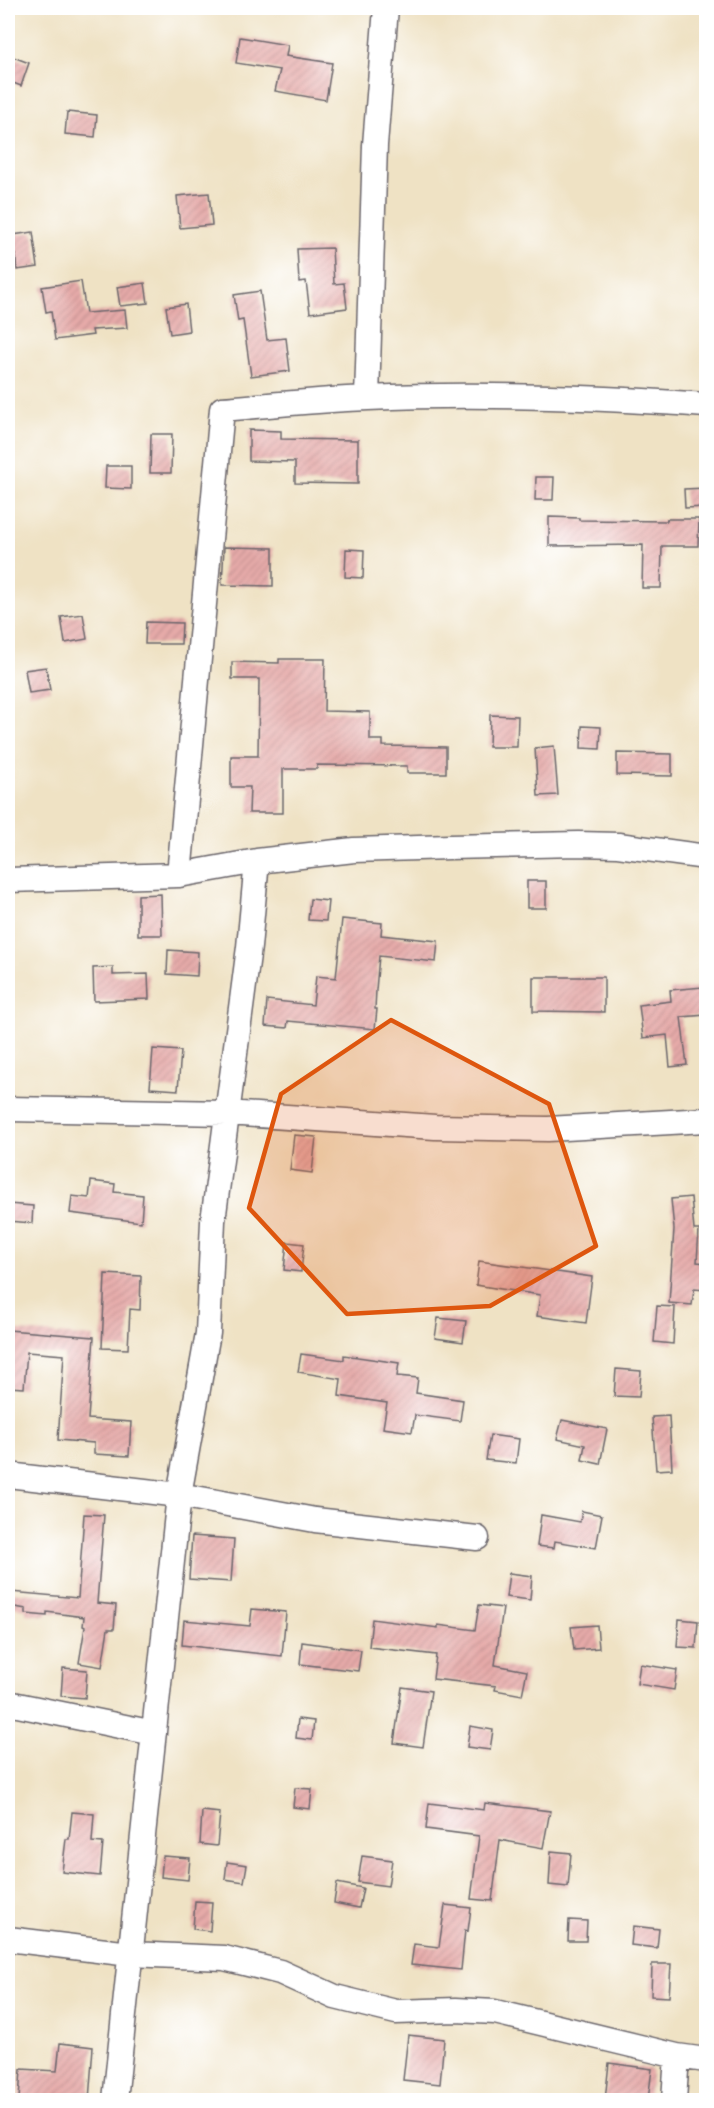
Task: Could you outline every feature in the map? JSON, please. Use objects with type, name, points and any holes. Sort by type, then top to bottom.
[{"type":"street","points":[[367,398],[375,145],[386,8]]},
{"type":"street","points":[[178,875],[222,409],[367,398],[620,399],[706,405]]},
{"type":"street","points":[[8,880],[178,875],[257,861],[354,850],[578,844],[618,845],[706,857]]},
{"type":"street","points":[[115,2100],[179,1495],[208,1333],[213,1221],[249,946],[257,861]]},
{"type":"street","points":[[8,1109],[227,1113],[446,1128],[548,1129],[706,1120]]},
{"type":"street","points":[[8,1475],[179,1495],[315,1520],[477,1538]]},
{"type":"street","points":[[8,1703],[154,1733]]},
{"type":"street","points":[[8,1940],[130,1954],[224,1958],[280,1972],[335,1996],[396,2012],[456,2010],[495,2012],[677,2056],[706,2060]]},
{"type":"street","points":[[674,2100],[677,2056]]},
{"type":"highlighted area","points":[[391,1020],[549,1104],[596,1246],[490,1306],[347,1314],[249,1208],[281,1094]]},
{"type":"building","points":[[240,37],[288,45],[286,56],[332,63],[326,100],[275,91],[280,70],[236,63]]},
{"type":"building","points":[[8,55],[29,63],[21,86],[8,81]]},
{"type":"building","points":[[67,112],[97,115],[95,137],[65,134]]},
{"type":"building","points":[[209,193],[212,225],[180,228],[177,196]]},
{"type":"building","points":[[33,232],[38,267],[17,270],[13,235]]},
{"type":"building","points":[[332,248],[334,284],[344,283],[347,308],[310,313],[306,281],[299,282],[297,249]]},
{"type":"building","points":[[81,281],[86,313],[125,310],[127,328],[92,330],[93,335],[55,340],[51,311],[46,312],[42,287]]},
{"type":"building","points":[[145,283],[148,303],[120,306],[117,287]]},
{"type":"building","points":[[260,291],[267,340],[286,338],[290,371],[251,376],[243,320],[238,321],[234,295]]},
{"type":"building","points":[[186,304],[189,331],[170,334],[166,307]]},
{"type":"building","points":[[249,430],[281,431],[281,439],[358,440],[358,484],[295,483],[295,462],[249,461]]},
{"type":"building","points":[[151,434],[172,434],[171,473],[150,473]]},
{"type":"building","points":[[106,466],[131,466],[131,489],[105,488]]},
{"type":"building","points":[[536,477],[554,477],[553,500],[535,500]]},
{"type":"building","points":[[706,488],[706,507],[685,508],[684,489]]},
{"type":"building","points":[[549,517],[579,518],[579,520],[699,519],[698,546],[662,546],[661,588],[642,588],[643,545],[549,546]]},
{"type":"building","points":[[224,547],[273,548],[273,586],[222,585]]},
{"type":"building","points":[[346,549],[364,550],[363,578],[345,577]]},
{"type":"building","points":[[83,614],[87,639],[65,643],[61,617]]},
{"type":"building","points":[[146,622],[182,623],[181,644],[145,644]]},
{"type":"building","points":[[279,659],[325,659],[324,711],[370,712],[370,740],[383,740],[383,746],[446,747],[446,773],[407,773],[407,766],[317,765],[317,769],[283,769],[283,813],[249,813],[250,787],[231,787],[231,756],[258,756],[259,679],[232,679],[232,662],[279,663]]},
{"type":"building","points":[[46,667],[50,690],[29,693],[25,670]]},
{"type":"building","points":[[490,715],[518,716],[517,747],[489,747]]},
{"type":"building","points":[[582,726],[601,727],[600,749],[581,748]]},
{"type":"building","points":[[554,746],[558,795],[538,796],[535,748]]},
{"type":"building","points":[[617,753],[672,754],[672,776],[617,775]]},
{"type":"building","points":[[527,881],[546,881],[546,908],[527,908]]},
{"type":"building","points":[[161,894],[162,935],[138,935],[138,895]]},
{"type":"building","points":[[310,899],[328,901],[326,921],[308,920]]},
{"type":"building","points":[[342,919],[382,923],[381,935],[438,941],[436,962],[379,956],[375,1029],[288,1021],[287,1028],[265,1026],[267,1000],[313,1005],[316,976],[336,978]]},
{"type":"building","points":[[168,950],[198,952],[197,976],[167,974]]},
{"type":"building","points":[[113,967],[113,975],[148,974],[149,999],[94,1001],[93,968]]},
{"type":"building","points":[[533,977],[604,977],[604,1012],[533,1011]]},
{"type":"building","points":[[703,987],[706,1015],[681,1017],[687,1065],[670,1067],[667,1035],[643,1038],[639,1005],[671,1001],[670,990]]},
{"type":"building","points":[[153,1049],[181,1051],[178,1090],[150,1088]]},
{"type":"building","points":[[294,1135],[316,1137],[312,1173],[290,1170]]},
{"type":"building","points":[[91,1181],[115,1184],[114,1192],[143,1195],[141,1222],[70,1213],[72,1196],[89,1198]]},
{"type":"building","points":[[691,1197],[694,1230],[699,1230],[697,1262],[706,1263],[706,1290],[694,1289],[692,1305],[669,1303],[674,1229],[671,1199]]},
{"type":"building","points":[[8,1204],[33,1206],[32,1223],[8,1221]]},
{"type":"building","points":[[287,1242],[304,1244],[301,1272],[284,1270]]},
{"type":"building","points":[[479,1261],[592,1277],[586,1323],[537,1316],[540,1295],[476,1285]]},
{"type":"building","points":[[105,1274],[141,1276],[140,1310],[130,1309],[128,1349],[102,1348]]},
{"type":"building","points":[[657,1306],[675,1307],[673,1344],[654,1342]]},
{"type":"building","points":[[438,1318],[466,1321],[463,1342],[435,1338]]},
{"type":"building","points":[[8,1330],[94,1337],[88,1419],[131,1422],[129,1456],[94,1454],[94,1443],[58,1440],[64,1355],[27,1352],[24,1388],[8,1387]]},
{"type":"building","points":[[301,1354],[344,1360],[344,1355],[399,1363],[397,1376],[418,1378],[416,1393],[463,1400],[460,1421],[415,1415],[412,1432],[383,1428],[387,1403],[339,1396],[341,1379],[298,1372]]},
{"type":"building","points":[[616,1369],[641,1371],[639,1397],[614,1396]]},
{"type":"building","points":[[669,1416],[672,1469],[656,1470],[652,1417]]},
{"type":"building","points":[[562,1420],[607,1429],[600,1464],[582,1460],[585,1445],[557,1439]]},
{"type":"building","points":[[490,1435],[519,1439],[516,1463],[486,1460]]},
{"type":"building","points":[[582,1511],[602,1515],[596,1548],[555,1541],[554,1548],[537,1546],[541,1515],[580,1522]]},
{"type":"building","points":[[84,1514],[104,1515],[97,1603],[116,1605],[114,1629],[108,1629],[102,1667],[79,1663],[85,1627],[83,1626],[84,1617],[47,1612],[47,1616],[26,1614],[26,1609],[9,1606],[11,1592],[78,1598]]},
{"type":"building","points":[[192,1536],[234,1539],[231,1582],[189,1579]]},
{"type":"building","points":[[509,1573],[532,1576],[530,1600],[506,1597]]},
{"type":"building","points":[[479,1605],[503,1608],[495,1665],[527,1671],[522,1695],[495,1690],[496,1686],[433,1679],[436,1655],[369,1647],[372,1619],[438,1628],[438,1625],[475,1630]]},
{"type":"building","points":[[252,1609],[286,1612],[282,1656],[182,1645],[184,1620],[250,1626]]},
{"type":"building","points":[[679,1619],[698,1621],[696,1648],[677,1647]]},
{"type":"building","points":[[597,1625],[599,1648],[574,1650],[571,1627]]},
{"type":"building","points":[[302,1642],[361,1650],[358,1671],[300,1664]]},
{"type":"building","points":[[640,1664],[677,1670],[674,1690],[637,1684]]},
{"type":"building","points":[[63,1668],[87,1670],[85,1698],[61,1696]]},
{"type":"building","points":[[402,1687],[431,1691],[423,1747],[394,1743]]},
{"type":"building","points":[[298,1719],[314,1721],[312,1740],[296,1738]]},
{"type":"building","points":[[470,1726],[493,1730],[490,1750],[467,1747]]},
{"type":"building","points":[[295,1788],[312,1789],[310,1809],[293,1807]]},
{"type":"building","points":[[429,1803],[484,1810],[485,1803],[550,1811],[543,1848],[500,1840],[492,1901],[471,1899],[479,1836],[426,1829]]},
{"type":"building","points":[[202,1811],[220,1813],[217,1846],[200,1844]]},
{"type":"building","points":[[72,1812],[94,1814],[92,1842],[103,1843],[100,1876],[62,1872]]},
{"type":"building","points":[[551,1851],[571,1853],[568,1887],[549,1885]]},
{"type":"building","points":[[163,1856],[190,1858],[188,1880],[161,1877]]},
{"type":"building","points":[[362,1856],[392,1860],[388,1886],[358,1882]]},
{"type":"building","points":[[227,1862],[247,1865],[244,1882],[225,1879]]},
{"type":"building","points":[[337,1883],[363,1888],[359,1908],[334,1903]]},
{"type":"building","points":[[195,1901],[212,1902],[210,1931],[193,1929]]},
{"type":"building","points":[[445,1905],[471,1908],[468,1931],[465,1930],[461,1970],[411,1965],[414,1944],[439,1947]]},
{"type":"building","points":[[569,1920],[587,1921],[586,1941],[568,1941]]},
{"type":"building","points":[[633,1926],[659,1929],[657,1948],[631,1945]]},
{"type":"building","points":[[652,1964],[671,1964],[669,1997],[651,1996]]},
{"type":"building","points":[[408,2035],[444,2039],[440,2084],[403,2080]]},
{"type":"building","points":[[60,2043],[93,2047],[89,2100],[19,2100],[21,2069],[57,2071]]},
{"type":"building","points":[[609,2063],[652,2069],[648,2100],[605,2100]]}]
